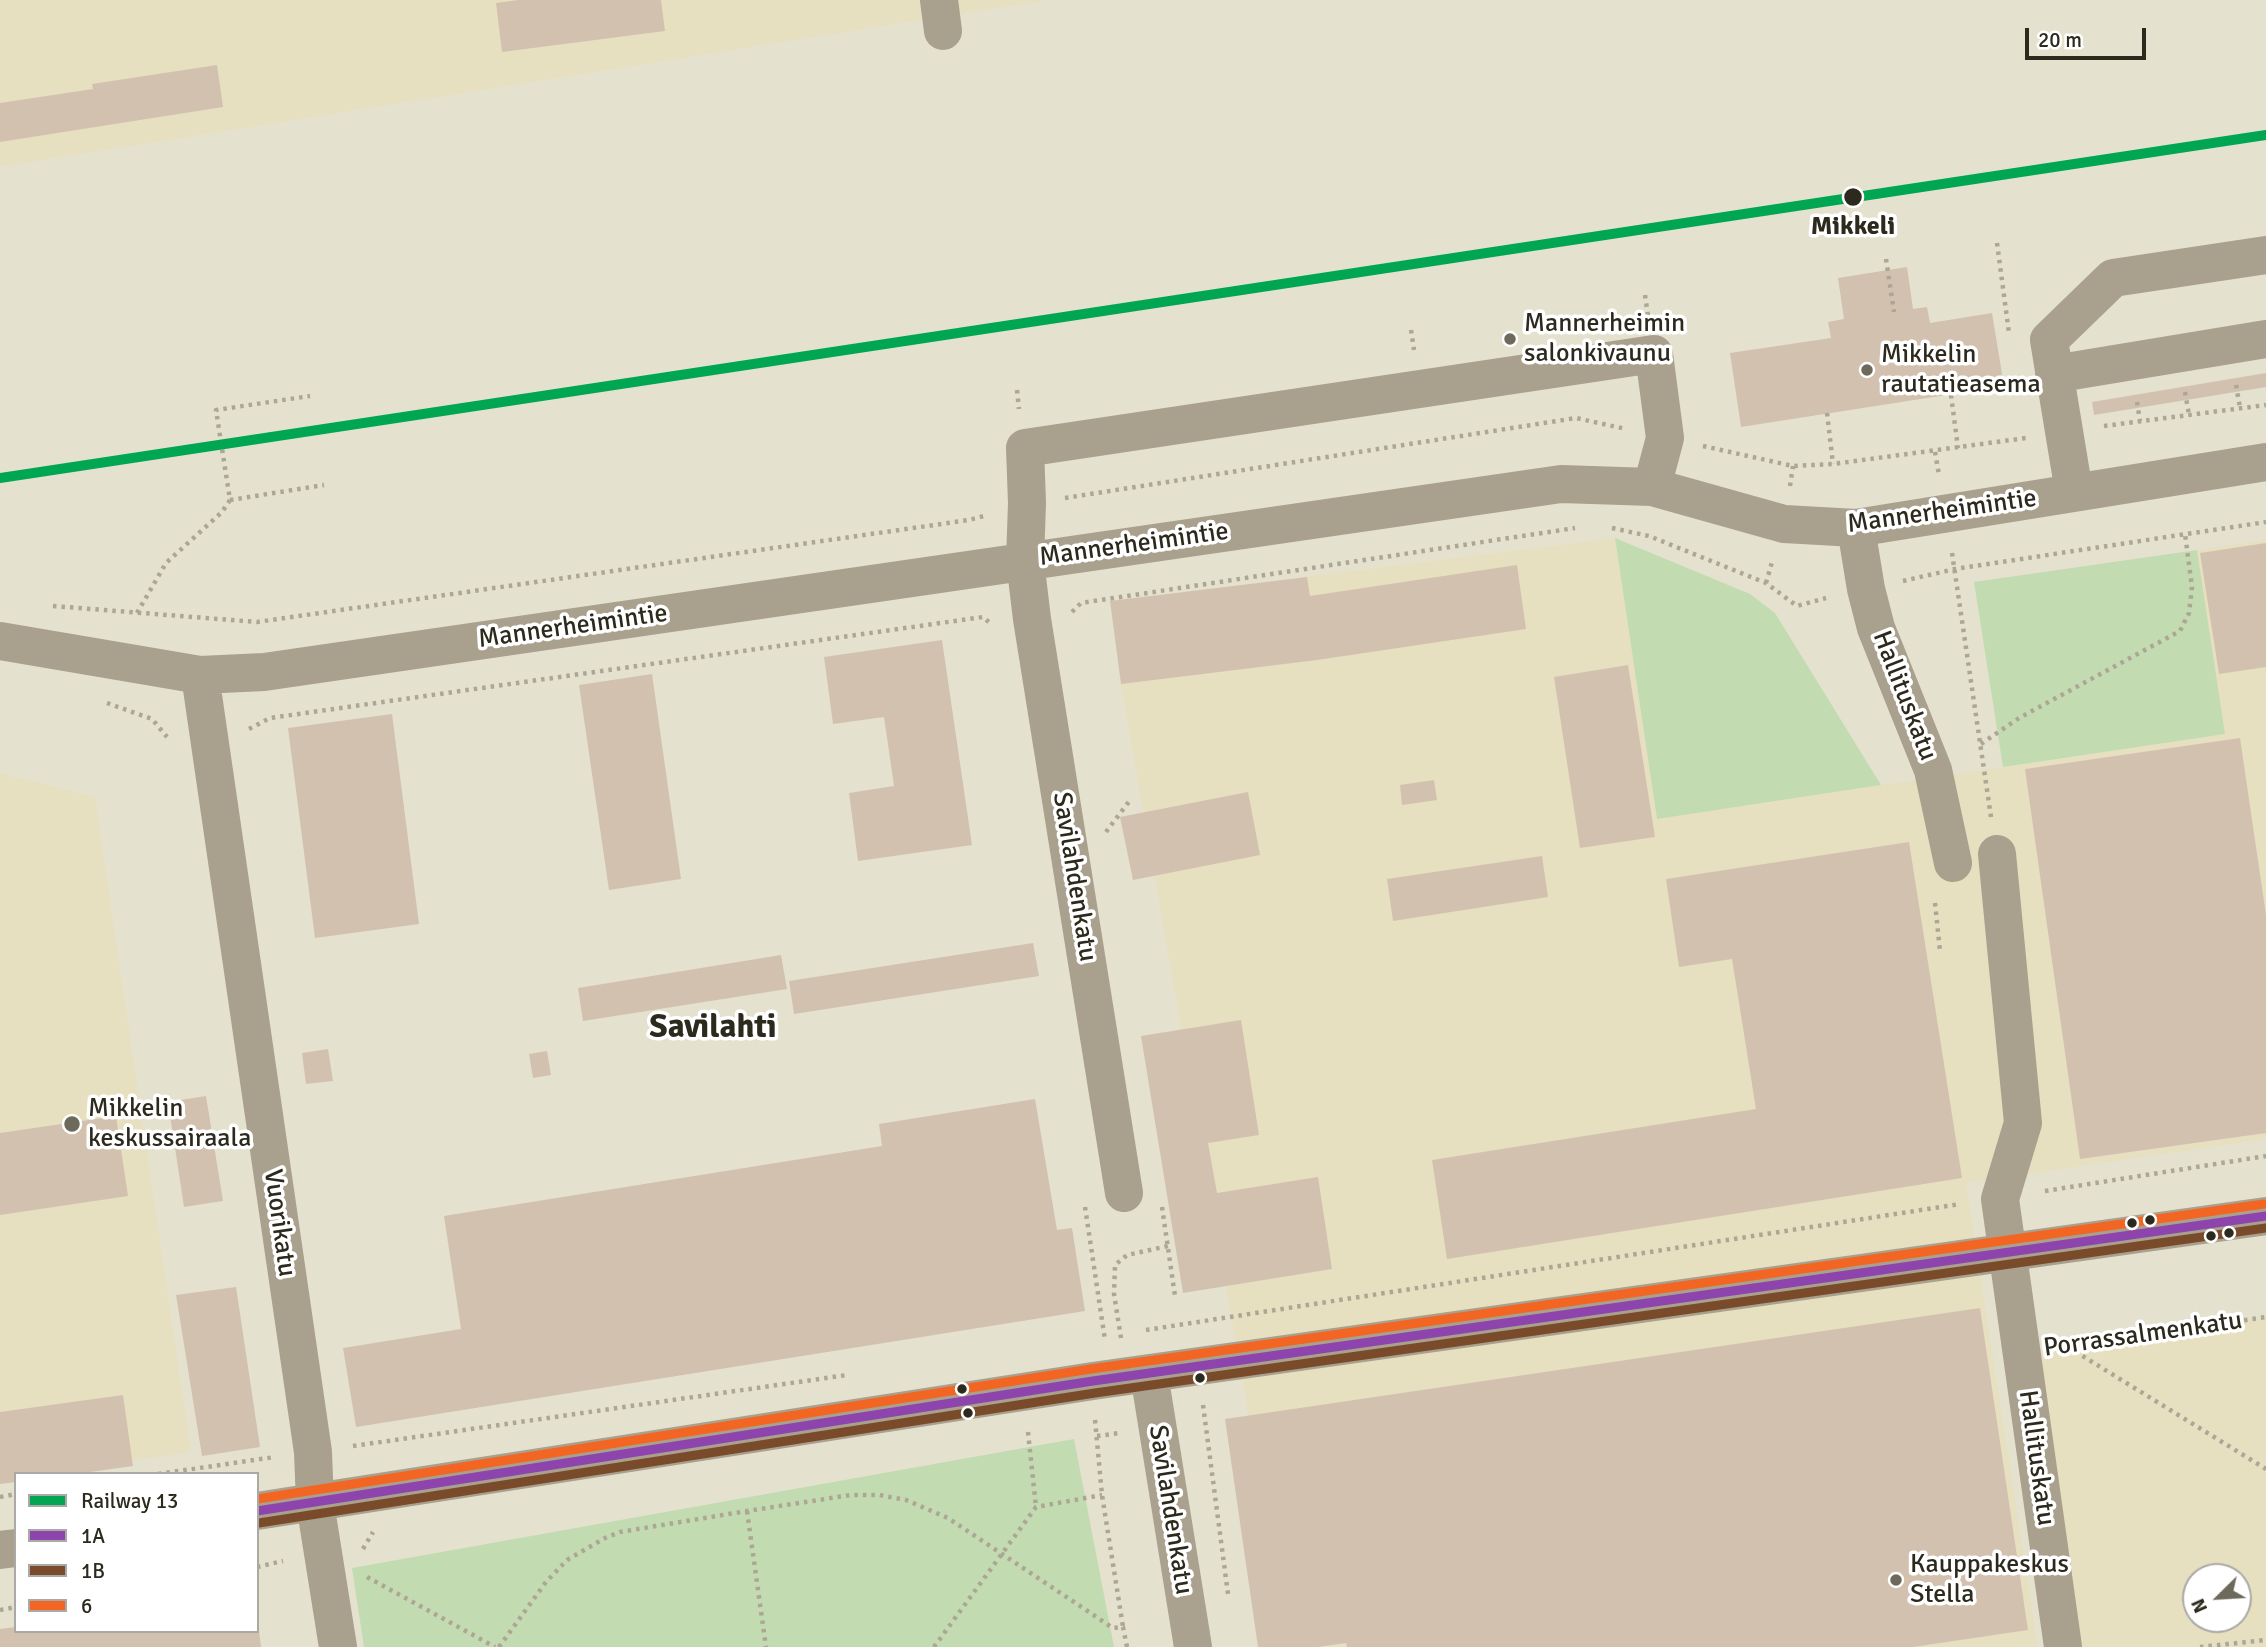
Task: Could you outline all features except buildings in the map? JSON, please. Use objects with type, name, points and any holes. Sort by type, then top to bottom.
[{"type":"main road","name":"Savilahdenkatu","points":[[1149,1374],[1155,1427],[1192,1647]]},
{"type":"street","points":[[2074,492],[2049,340],[2113,278],[2266,255]]},
{"type":"street","points":[[2054,374],[2266,339]]},
{"type":"street","name":"Savilahdenkatu","points":[[1124,1193],[1032,619],[1025,561],[1025,448],[1654,354],[1665,438]]},
{"type":"street","points":[[1652,487],[1665,438]]},
{"type":"street","name":"Mannerheimintie","points":[[0,641],[200,675],[264,672],[1562,484],[1652,487],[1784,524],[1857,528],[2266,462]]},
{"type":"street","name":"Hallituskatu","points":[[1857,528],[1866,589],[1877,628],[1933,770],[1953,863]]},
{"type":"street","name":"Vuorikatu","points":[[200,675],[313,1452],[315,1503],[338,1647]]},
{"type":"street","name":"Hallituskatu","points":[[1997,854],[2023,1123],[2000,1199],[2063,1647]]},
{"type":"street","points":[[259,1511],[1149,1374],[2266,1216]]},
{"type":"path","points":[[1886,259],[1894,312]]},
{"type":"path","points":[[1411,330],[1413,340]]},
{"type":"path","points":[[2235,381],[2240,408]]},
{"type":"path","points":[[1951,395],[1958,448]]},
{"type":"path","points":[[137,613],[166,563],[222,512],[230,500],[216,410],[310,396]]},
{"type":"path","points":[[1827,414],[1833,464]]},
{"type":"path","points":[[41,605],[257,622],[969,520],[1027,503],[1576,418],[1793,466],[1935,452]]},
{"type":"path","points":[[230,500],[324,485]]},
{"type":"path","points":[[1599,528],[1648,536],[1766,583],[1797,606],[1955,569],[2266,522]]},
{"type":"path","points":[[100,701],[152,719],[167,738],[246,730],[270,718],[983,617],[993,625],[1073,612],[1081,603],[1331,562],[1578,528]]},
{"type":"path","points":[[1980,744],[2019,718],[2180,631],[2189,613],[2192,587],[2185,534]]},
{"type":"path","points":[[1955,569],[1997,854]]},
{"type":"path","points":[[1105,832],[1131,799]]},
{"type":"path","points":[[1935,903],[1940,951]]},
{"type":"path","points":[[1141,1332],[1193,1321],[2266,1156]]},
{"type":"path","points":[[1121,1338],[1114,1294],[1115,1265],[1127,1255],[1168,1246]]},
{"type":"path","points":[[1171,1271],[1175,1296]]},
{"type":"path","points":[[1099,1302],[1105,1340]]},
{"type":"path","name":"Porrassalmenkatu","points":[[2020,1353],[2266,1317]]},
{"type":"path","points":[[1193,1321],[1229,1607]]},
{"type":"path","points":[[1097,1341],[1131,1335]]},
{"type":"path","points":[[2067,1346],[2266,1469]]},
{"type":"path","points":[[172,1472],[861,1373]]},
{"type":"path","points":[[934,1647],[1037,1507],[1027,1424]]},
{"type":"path","points":[[323,1550],[497,1647],[546,1582],[567,1560],[585,1547],[620,1532],[852,1495],[879,1494],[931,1509],[1113,1628],[1123,1627]]},
{"type":"path","points":[[1037,1507],[1102,1494],[1127,1647]]},
{"type":"path","points":[[747,1511],[766,1647]]},
{"type":"path","points":[[2200,1647],[2266,1640]]},
{"type":"shaded area","points":[[0,0],[1047,0],[0,167]]},
{"type":"shaded area","points":[[1615,538],[1657,819],[2224,734],[2197,550],[2266,540],[2266,1139],[1966,1183],[2038,1647],[1289,1647],[1121,684],[1110,601]]},
{"type":"shaded area","name":"Mikkelin keskussairaala","points":[[0,773],[95,797],[191,1452],[56,1472],[14,1472],[14,1475],[0,1480]]},
{"type":"shaded area","points":[[2266,1317],[2266,1647],[2063,1647],[2020,1353]]},
{"type":"green space","points":[[1615,538],[1750,594],[1775,613],[1881,785],[1657,819]]},
{"type":"green space","points":[[2197,550],[2225,734],[2003,767],[1974,582]]},
{"type":"green space","points":[[1074,1439],[1114,1647],[364,1647],[352,1568]]},
{"type":"rail line","name":"13","points":[[0,478],[2266,135]]},
{"type":"transit line","name":"6","points":[[259,1499],[1091,1369],[2264,1204]]},
{"type":"transit line","name":"1A","points":[[259,1511],[1093,1381],[2266,1216]]},
{"type":"transit line","name":"1B","points":[[259,1523],[1095,1393],[2266,1228]]},
{"type":"place","name":"Mikkeli","points":[[1853,197]]},
{"type":"place","name":"Mannerheimin salonkivaunu","points":[[1510,339]]},
{"type":"place","name":"Mikkelin rautatieasema","points":[[1867,370]]},
{"type":"place","name":"Mikkelin keskussairaala","points":[[72,1124]]},
{"type":"place","name":"Kauppakeskus Stella","points":[[1896,1580]]},
{"type":"district","name":"Savilahti","points":[[713,1028]]}]
